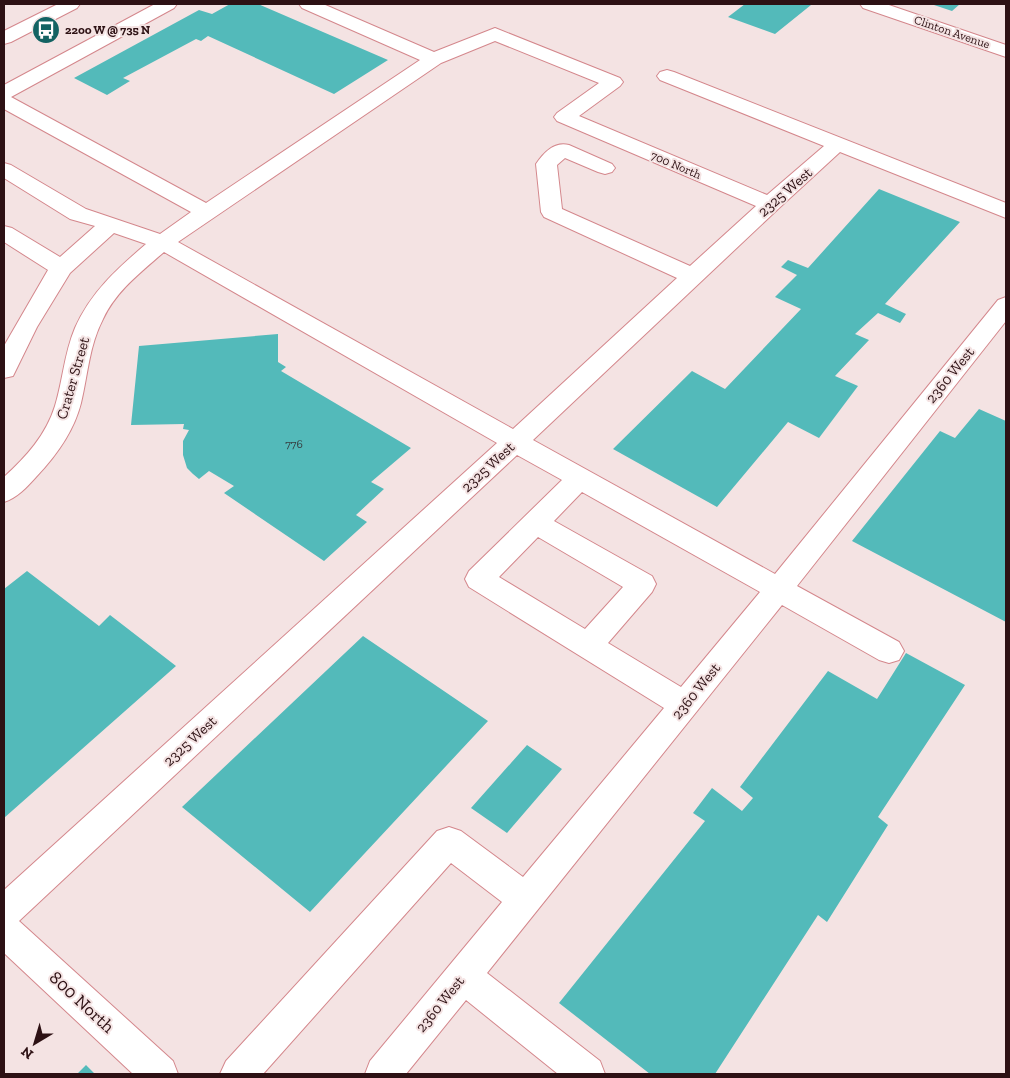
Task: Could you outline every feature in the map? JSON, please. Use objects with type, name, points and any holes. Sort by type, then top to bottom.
[{"type":"street","points":[[4,38],[71,4]]},
{"type":"street","points":[[4,93],[168,4]]},
{"type":"street","points":[[308,4],[434,58]]},
{"type":"street","name":"Clinton Avenue","points":[[869,4],[1006,51]]},
{"type":"street","name":"700 North","points":[[434,58],[494,34],[613,82],[564,117],[770,204]]},
{"type":"street","name":"Crater Street","points":[[4,492],[42,454],[59,428],[68,404],[77,356],[90,323],[102,300],[126,275],[162,242],[434,58]]},
{"type":"street","points":[[667,76],[1006,211]]},
{"type":"street","points":[[4,101],[207,212]]},
{"type":"street","name":"2325 West","points":[[4,912],[837,144]]},
{"type":"street","points":[[605,168],[562,149],[546,164],[552,212],[692,276]]},
{"type":"street","points":[[4,169],[78,214],[162,242],[889,651]]},
{"type":"street","points":[[4,370],[11,336],[61,268],[112,224]]},
{"type":"street","points":[[4,233],[61,268]]},
{"type":"street","name":"2360 West","points":[[383,1074],[780,589],[1006,304]]},
{"type":"street","points":[[580,478],[479,579],[685,705]]},
{"type":"street","points":[[535,523],[642,584],[588,646]]},
{"type":"street","points":[[239,1074],[450,842],[526,900]]},
{"type":"street","name":"800 North","points":[[4,930],[160,1074]]},
{"type":"street","points":[[463,976],[587,1074]]},
{"type":"building","points":[[230,4],[258,4],[388,60],[334,94],[208,36],[201,41],[196,39],[123,78],[130,81],[107,95],[74,78],[199,10],[212,14]]},
{"type":"building","points":[[745,4],[811,5],[775,34],[728,17]]},
{"type":"building","points":[[931,4],[960,4],[952,11]]},
{"type":"building","points":[[879,189],[960,222],[885,304],[906,314],[900,323],[878,313],[855,334],[869,340],[835,376],[858,386],[819,438],[788,422],[717,507],[613,449],[692,371],[725,389],[801,309],[775,297],[797,275],[781,267],[788,260],[808,268]]},
{"type":"building","points":[[278,334],[278,362],[286,367],[281,371],[411,448],[371,482],[384,489],[356,515],[367,522],[324,561],[224,493],[234,486],[209,471],[199,479],[193,474],[187,468],[183,455],[183,441],[189,430],[183,429],[184,424],[131,425],[139,346]]},
{"type":"building","points":[[979,409],[1006,421],[1006,622],[852,541],[940,431],[955,438]]},
{"type":"building","points":[[27,571],[99,626],[110,615],[176,666],[4,818],[4,589]]},
{"type":"building","points":[[363,636],[488,721],[310,912],[182,807]]},
{"type":"building","points":[[906,653],[965,685],[878,817],[888,825],[827,922],[818,915],[715,1074],[650,1074],[559,1003],[705,821],[693,813],[712,788],[742,811],[753,798],[740,787],[828,671],[877,699]]},
{"type":"building","points":[[527,745],[562,769],[507,833],[471,808]]},
{"type":"building","points":[[86,1065],[95,1074],[77,1074]]},
{"type":"place","name":"2200 W @ 735 N","points":[[46,30]]}]
